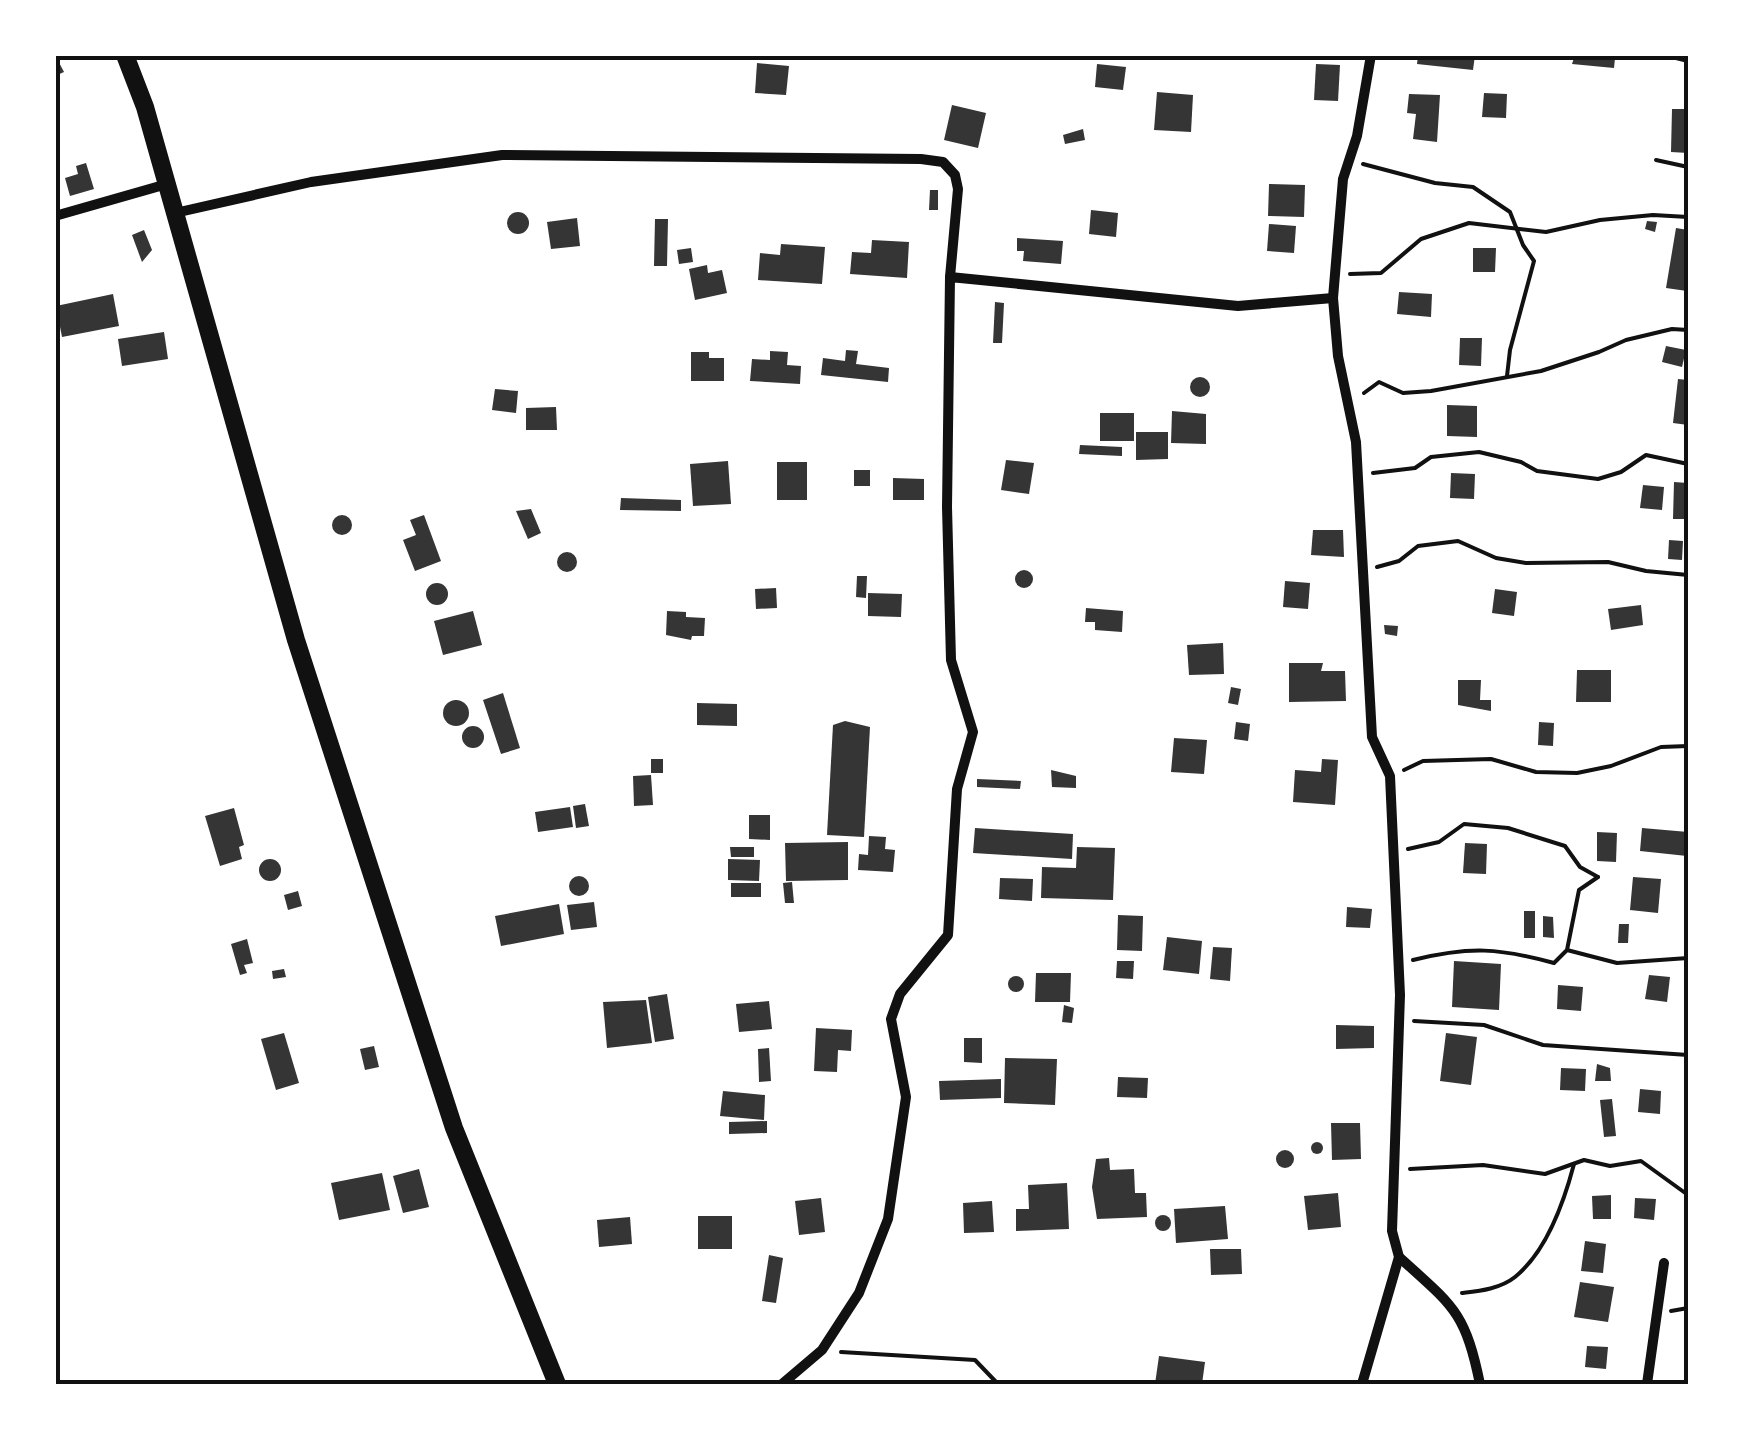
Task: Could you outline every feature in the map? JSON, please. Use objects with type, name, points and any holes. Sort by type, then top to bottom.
[{"type":"main road","points":[[124,55],[145,107],[296,640],[454,1128],[556,1384]]},
{"type":"street","points":[[1362,1384],[1399,1257],[1392,1231],[1400,1018],[1390,776],[1372,738],[1358,476],[1338,356],[1334,298],[1343,179],[1357,136],[1371,55]]},
{"type":"street","points":[[175,213],[311,182],[502,155],[922,159],[943,162],[955,175],[958,189],[950,278],[947,507],[950,660],[972,732],[958,788],[948,935],[900,994],[891,1019],[906,1097],[888,1219],[859,1293],[822,1350],[782,1384]]},
{"type":"street","points":[[55,216],[167,184]]},
{"type":"street","points":[[950,278],[1238,306],[1334,298]]},
{"type":"street","points":[[1399,1257],[1462,1317],[1480,1384]]},
{"type":"street","points":[[1647,1384],[1664,1263]]},
{"type":"path","points":[[1664,55],[1688,61]]},
{"type":"path","points":[[1656,160],[1688,167]]},
{"type":"path","points":[[1349,161],[1435,183],[1473,187],[1510,212],[1534,261],[1510,350],[1507,377]]},
{"type":"path","points":[[1336,272],[1381,273],[1422,240],[1469,223],[1555,231],[1600,220],[1653,215],[1688,217]]},
{"type":"path","points":[[1348,405],[1379,382],[1403,393],[1507,377],[1541,371],[1626,340],[1672,329],[1688,330]]},
{"type":"path","points":[[1358,476],[1415,468],[1431,457],[1480,452],[1570,477],[1598,478],[1621,472],[1646,455],[1688,464]]},
{"type":"path","points":[[1363,570],[1399,561],[1418,546],[1458,542],[1496,558],[1526,563],[1608,562],[1688,576]]},
{"type":"path","points":[[1390,776],[1423,761],[1491,758],[1536,772],[1577,774],[1661,747],[1688,746]]},
{"type":"path","points":[[1394,853],[1439,842],[1464,824],[1508,828],[1565,846],[1580,867],[1598,878],[1578,890],[1567,950],[1554,963],[1502,949],[1445,952],[1399,964]]},
{"type":"path","points":[[1567,950],[1618,963],[1688,958]]},
{"type":"path","points":[[1400,1018],[1430,1024],[1484,1025],[1543,1045],[1688,1055]]},
{"type":"path","points":[[1395,1170],[1482,1165],[1545,1174],[1584,1160],[1610,1166],[1641,1162],[1688,1196]]},
{"type":"path","points":[[1442,1296],[1488,1290],[1514,1278],[1544,1240],[1568,1188],[1574,1164]]},
{"type":"path","points":[[822,1350],[975,1360],[998,1384]]},
{"type":"building","points":[[55,55],[64,72],[55,76]]},
{"type":"building","points":[[1418,55],[1475,55],[1473,70],[1417,64]]},
{"type":"building","points":[[1575,55],[1615,58],[1614,68],[1572,64]]},
{"type":"building","points":[[757,63],[789,66],[786,95],[755,93]]},
{"type":"building","points":[[1097,64],[1126,67],[1123,90],[1095,87]]},
{"type":"building","points":[[1316,64],[1340,65],[1338,101],[1314,100]]},
{"type":"building","points":[[1157,92],[1193,95],[1191,132],[1154,130]]},
{"type":"building","points":[[1484,93],[1507,94],[1506,118],[1482,117]]},
{"type":"building","points":[[1409,94],[1440,95],[1437,142],[1413,139],[1416,114],[1407,113]]},
{"type":"building","points":[[952,105],[986,113],[978,148],[944,140]]},
{"type":"building","points":[[1672,109],[1688,109],[1688,153],[1671,152]]},
{"type":"building","points":[[1083,129],[1085,140],[1065,144],[1063,135]]},
{"type":"building","points":[[86,163],[94,189],[70,196],[65,178],[78,174],[76,166]]},
{"type":"building","points":[[1269,184],[1305,185],[1304,217],[1268,216]]},
{"type":"building","points":[[930,190],[938,190],[938,210],[929,210]]},
{"type":"building","points":[[1091,210],[1118,213],[1116,237],[1089,234]]},
{"type":"building","points":[[518,212],[526,215],[526,231],[518,234],[510,231],[507,223],[510,215]]},
{"type":"building","points":[[577,218],[580,246],[551,249],[547,222]]},
{"type":"building","points":[[655,219],[668,219],[667,266],[654,266]]},
{"type":"building","points":[[1647,221],[1657,222],[1655,232],[1645,229]]},
{"type":"building","points":[[1269,224],[1296,226],[1294,253],[1267,251]]},
{"type":"building","points":[[1676,228],[1688,230],[1687,291],[1666,288]]},
{"type":"building","points":[[144,230],[152,250],[142,262],[132,235]]},
{"type":"building","points":[[1017,238],[1063,241],[1061,264],[1023,261],[1024,251],[1017,251]]},
{"type":"building","points":[[872,240],[909,242],[907,278],[850,274],[852,252],[871,253]]},
{"type":"building","points":[[781,244],[825,247],[822,284],[758,280],[760,253],[780,255]]},
{"type":"building","points":[[691,248],[693,262],[679,264],[677,250]]},
{"type":"building","points":[[1473,248],[1496,248],[1495,272],[1473,272]]},
{"type":"building","points":[[707,265],[708,273],[722,270],[727,293],[695,300],[689,269]]},
{"type":"building","points":[[1399,292],[1432,294],[1431,317],[1397,314]]},
{"type":"building","points":[[113,294],[119,326],[62,337],[56,306]]},
{"type":"building","points":[[995,302],[1004,303],[1002,343],[993,343]]},
{"type":"building","points":[[164,332],[168,359],[122,366],[118,339]]},
{"type":"building","points":[[1460,338],[1482,338],[1481,366],[1459,365]]},
{"type":"building","points":[[1666,346],[1686,350],[1682,367],[1662,362]]},
{"type":"building","points":[[846,350],[858,351],[856,364],[889,368],[888,382],[821,375],[823,358],[845,361]]},
{"type":"building","points":[[770,351],[788,352],[787,365],[801,366],[800,384],[750,381],[752,359],[770,360]]},
{"type":"building","points":[[691,352],[709,352],[709,358],[724,358],[724,381],[691,381]]},
{"type":"building","points":[[1196,377],[1204,377],[1210,387],[1204,397],[1196,397],[1190,391],[1190,383]]},
{"type":"building","points":[[1678,379],[1688,380],[1688,425],[1673,423]]},
{"type":"building","points":[[495,389],[518,391],[516,413],[492,410]]},
{"type":"building","points":[[1447,405],[1477,406],[1477,437],[1447,436]]},
{"type":"building","points":[[556,407],[557,430],[526,430],[526,408]]},
{"type":"building","points":[[1172,411],[1206,414],[1206,444],[1171,443]]},
{"type":"building","points":[[1100,413],[1134,413],[1134,441],[1100,441]]},
{"type":"building","points":[[1136,432],[1168,432],[1168,459],[1136,460]]},
{"type":"building","points":[[1080,445],[1122,447],[1122,456],[1079,454]]},
{"type":"building","points":[[1006,460],[1034,463],[1029,494],[1001,490]]},
{"type":"building","points":[[728,461],[731,504],[693,506],[690,464]]},
{"type":"building","points":[[777,462],[807,462],[807,500],[777,500]]},
{"type":"building","points":[[854,470],[870,470],[870,486],[854,486]]},
{"type":"building","points":[[1451,473],[1475,474],[1474,499],[1450,498]]},
{"type":"building","points":[[893,478],[924,479],[924,500],[893,500]]},
{"type":"building","points":[[1674,482],[1688,483],[1688,519],[1673,519]]},
{"type":"building","points":[[1643,485],[1664,487],[1662,510],[1640,508]]},
{"type":"building","points":[[621,498],[681,500],[681,511],[620,510]]},
{"type":"building","points":[[531,509],[541,533],[528,539],[516,511]]},
{"type":"building","points":[[342,515],[352,525],[342,535],[332,525]]},
{"type":"building","points":[[424,515],[441,561],[415,571],[403,540],[416,535],[410,520]]},
{"type":"building","points":[[1313,530],[1343,530],[1344,557],[1311,555]]},
{"type":"building","points":[[1669,540],[1683,541],[1682,560],[1668,559]]},
{"type":"building","points":[[567,552],[577,562],[567,572],[557,562]]},
{"type":"building","points":[[1024,570],[1031,572],[1031,586],[1024,588],[1017,586],[1015,579],[1017,572]]},
{"type":"building","points":[[857,576],[867,576],[866,598],[856,597]]},
{"type":"building","points":[[1285,581],[1310,583],[1308,609],[1283,607]]},
{"type":"building","points":[[437,583],[445,586],[445,602],[437,605],[429,602],[426,594],[429,586]]},
{"type":"building","points":[[776,588],[777,608],[756,609],[755,589]]},
{"type":"building","points":[[1495,589],[1517,592],[1514,616],[1492,613]]},
{"type":"building","points":[[868,593],[902,594],[901,617],[868,616]]},
{"type":"building","points":[[1641,605],[1643,625],[1611,630],[1608,609]]},
{"type":"building","points":[[1086,608],[1123,611],[1122,632],[1095,630],[1095,622],[1085,622]]},
{"type":"building","points":[[473,611],[482,645],[443,655],[434,621]]},
{"type":"building","points":[[667,611],[705,618],[704,636],[692,636],[691,640],[666,635]]},
{"type":"building","points":[[1384,625],[1398,626],[1397,636],[1385,634]]},
{"type":"building","points":[[1223,643],[1224,674],[1189,675],[1187,645]]},
{"type":"building","points":[[1289,663],[1323,663],[1321,671],[1345,671],[1346,701],[1289,702]]},
{"type":"building","points":[[1577,670],[1611,670],[1611,702],[1576,702]]},
{"type":"building","points":[[1458,680],[1481,680],[1480,700],[1491,700],[1491,711],[1458,705]]},
{"type":"building","points":[[1231,687],[1241,689],[1238,705],[1228,703]]},
{"type":"building","points":[[503,693],[520,748],[501,754],[483,700]]},
{"type":"building","points":[[456,700],[465,704],[469,713],[465,722],[456,726],[447,722],[443,713],[447,704]]},
{"type":"building","points":[[697,703],[737,704],[737,726],[697,725]]},
{"type":"building","points":[[845,721],[870,727],[864,837],[827,835],[833,725]]},
{"type":"building","points":[[1236,722],[1250,724],[1248,741],[1234,739]]},
{"type":"building","points":[[1539,722],[1554,723],[1553,746],[1538,745]]},
{"type":"building","points":[[473,726],[481,729],[481,745],[473,748],[465,745],[462,737],[465,729]]},
{"type":"building","points":[[1174,738],[1207,740],[1204,774],[1171,772]]},
{"type":"building","points":[[651,759],[663,759],[663,773],[651,773]]},
{"type":"building","points":[[1322,759],[1338,760],[1335,805],[1293,802],[1295,770],[1321,772]]},
{"type":"building","points":[[1051,770],[1076,776],[1076,788],[1052,787]]},
{"type":"building","points":[[651,775],[653,805],[634,806],[633,776]]},
{"type":"building","points":[[977,779],[1021,781],[1020,789],[977,787]]},
{"type":"building","points":[[585,804],[589,826],[576,828],[573,806]]},
{"type":"building","points":[[570,807],[573,827],[538,832],[535,812]]},
{"type":"building","points":[[234,808],[244,845],[239,847],[242,859],[220,866],[205,816]]},
{"type":"building","points":[[749,815],[770,815],[770,840],[749,839]]},
{"type":"building","points":[[975,828],[1073,834],[1072,859],[973,853]]},
{"type":"building","points":[[1642,828],[1688,832],[1687,856],[1640,851]]},
{"type":"building","points":[[1597,832],[1617,833],[1616,862],[1597,861]]},
{"type":"building","points":[[869,836],[886,837],[885,849],[895,850],[893,872],[858,870],[859,854],[868,855]]},
{"type":"building","points":[[848,842],[848,880],[786,881],[785,843]]},
{"type":"building","points":[[1465,843],[1487,844],[1486,874],[1463,873]]},
{"type":"building","points":[[730,847],[754,847],[754,857],[731,857]]},
{"type":"building","points":[[1077,847],[1115,848],[1113,900],[1041,898],[1042,867],[1076,868]]},
{"type":"building","points":[[270,859],[281,870],[270,881],[259,870]]},
{"type":"building","points":[[728,859],[760,860],[759,881],[728,880]]},
{"type":"building","points":[[575,876],[583,876],[589,886],[583,896],[575,896],[569,890],[569,882]]},
{"type":"building","points":[[1633,877],[1661,879],[1658,913],[1630,910]]},
{"type":"building","points":[[1000,878],[1033,879],[1032,901],[999,899]]},
{"type":"building","points":[[792,882],[794,903],[785,903],[783,883]]},
{"type":"building","points":[[731,883],[761,883],[761,897],[731,897]]},
{"type":"building","points":[[298,891],[302,906],[288,910],[284,895]]},
{"type":"building","points":[[594,902],[597,927],[571,930],[567,905]]},
{"type":"building","points":[[559,904],[564,934],[501,946],[495,916]]},
{"type":"building","points":[[1347,907],[1372,909],[1370,928],[1346,927]]},
{"type":"building","points":[[1524,911],[1535,911],[1535,938],[1524,938]]},
{"type":"building","points":[[1118,915],[1143,916],[1142,951],[1117,950]]},
{"type":"building","points":[[1543,916],[1553,917],[1554,938],[1543,937]]},
{"type":"building","points":[[1619,924],[1629,924],[1628,943],[1618,943]]},
{"type":"building","points":[[1167,937],[1202,941],[1199,974],[1163,970]]},
{"type":"building","points":[[247,939],[253,963],[244,965],[247,973],[240,975],[231,944]]},
{"type":"building","points":[[1213,947],[1232,948],[1230,981],[1210,979]]},
{"type":"building","points":[[1117,961],[1134,961],[1133,979],[1116,978]]},
{"type":"building","points":[[1454,961],[1501,964],[1499,1010],[1452,1007]]},
{"type":"building","points":[[284,969],[286,977],[273,979],[272,971]]},
{"type":"building","points":[[1036,973],[1071,973],[1070,1002],[1035,1002]]},
{"type":"building","points":[[1649,975],[1670,977],[1667,1002],[1645,999]]},
{"type":"building","points":[[1016,976],[1024,984],[1016,992],[1008,984]]},
{"type":"building","points":[[1558,985],[1583,987],[1581,1011],[1557,1009]]},
{"type":"building","points":[[667,994],[674,1039],[655,1042],[648,997]]},
{"type":"building","points":[[646,1000],[652,1043],[607,1048],[603,1002]]},
{"type":"building","points":[[769,1001],[772,1029],[739,1032],[736,1004]]},
{"type":"building","points":[[1064,1005],[1074,1008],[1072,1023],[1062,1022]]},
{"type":"building","points":[[1336,1025],[1374,1026],[1374,1048],[1336,1049]]},
{"type":"building","points":[[816,1028],[852,1030],[851,1051],[838,1050],[837,1072],[814,1071]]},
{"type":"building","points":[[284,1033],[299,1083],[276,1090],[261,1039]]},
{"type":"building","points":[[1446,1033],[1477,1037],[1471,1085],[1440,1081]]},
{"type":"building","points":[[964,1038],[982,1038],[982,1063],[964,1062]]},
{"type":"building","points":[[374,1046],[379,1067],[365,1070],[360,1049]]},
{"type":"building","points":[[769,1048],[771,1081],[759,1082],[758,1049]]},
{"type":"building","points":[[1005,1058],[1057,1059],[1055,1105],[1004,1103]]},
{"type":"building","points":[[1597,1064],[1610,1068],[1611,1081],[1595,1081]]},
{"type":"building","points":[[1561,1068],[1586,1069],[1585,1091],[1560,1090]]},
{"type":"building","points":[[1118,1077],[1148,1078],[1147,1098],[1117,1097]]},
{"type":"building","points":[[1001,1079],[1001,1098],[940,1100],[939,1081]]},
{"type":"building","points":[[1640,1089],[1661,1091],[1660,1114],[1638,1112]]},
{"type":"building","points":[[723,1091],[765,1095],[764,1120],[720,1116]]},
{"type":"building","points":[[1612,1099],[1616,1136],[1604,1137],[1600,1100]]},
{"type":"building","points":[[767,1121],[767,1133],[729,1134],[729,1122]]},
{"type":"building","points":[[1331,1123],[1360,1123],[1361,1159],[1332,1160]]},
{"type":"building","points":[[1317,1142],[1323,1148],[1317,1154],[1311,1148]]},
{"type":"building","points":[[1285,1150],[1292,1152],[1292,1166],[1285,1168],[1278,1166],[1276,1159],[1278,1152]]},
{"type":"building","points":[[1109,1158],[1110,1170],[1134,1169],[1135,1193],[1146,1193],[1147,1217],[1097,1219],[1092,1187],[1096,1159]]},
{"type":"building","points":[[419,1169],[429,1207],[403,1213],[393,1176]]},
{"type":"building","points":[[382,1173],[390,1210],[339,1220],[331,1183]]},
{"type":"building","points":[[1067,1183],[1069,1229],[1016,1231],[1016,1209],[1029,1209],[1028,1185]]},
{"type":"building","points":[[1338,1193],[1341,1227],[1308,1230],[1304,1196]]},
{"type":"building","points":[[1611,1195],[1611,1219],[1593,1219],[1592,1196]]},
{"type":"building","points":[[821,1198],[825,1232],[799,1235],[795,1201]]},
{"type":"building","points":[[1635,1198],[1656,1199],[1654,1220],[1634,1218]]},
{"type":"building","points":[[992,1201],[994,1232],[964,1233],[963,1203]]},
{"type":"building","points":[[1225,1206],[1228,1239],[1176,1243],[1174,1209]]},
{"type":"building","points":[[1163,1215],[1171,1223],[1163,1231],[1155,1223]]},
{"type":"building","points":[[698,1216],[732,1216],[732,1249],[698,1249]]},
{"type":"building","points":[[630,1217],[632,1244],[599,1247],[597,1220]]},
{"type":"building","points":[[1585,1241],[1606,1244],[1603,1273],[1581,1271]]},
{"type":"building","points":[[1210,1249],[1241,1249],[1242,1274],[1211,1275]]},
{"type":"building","points":[[769,1255],[783,1258],[776,1303],[762,1301]]},
{"type":"building","points":[[1580,1282],[1614,1287],[1608,1322],[1574,1317]]},
{"type":"building","points":[[1587,1346],[1608,1347],[1606,1369],[1585,1367]]},
{"type":"building","points":[[1159,1356],[1205,1362],[1202,1384],[1155,1384]]}]
